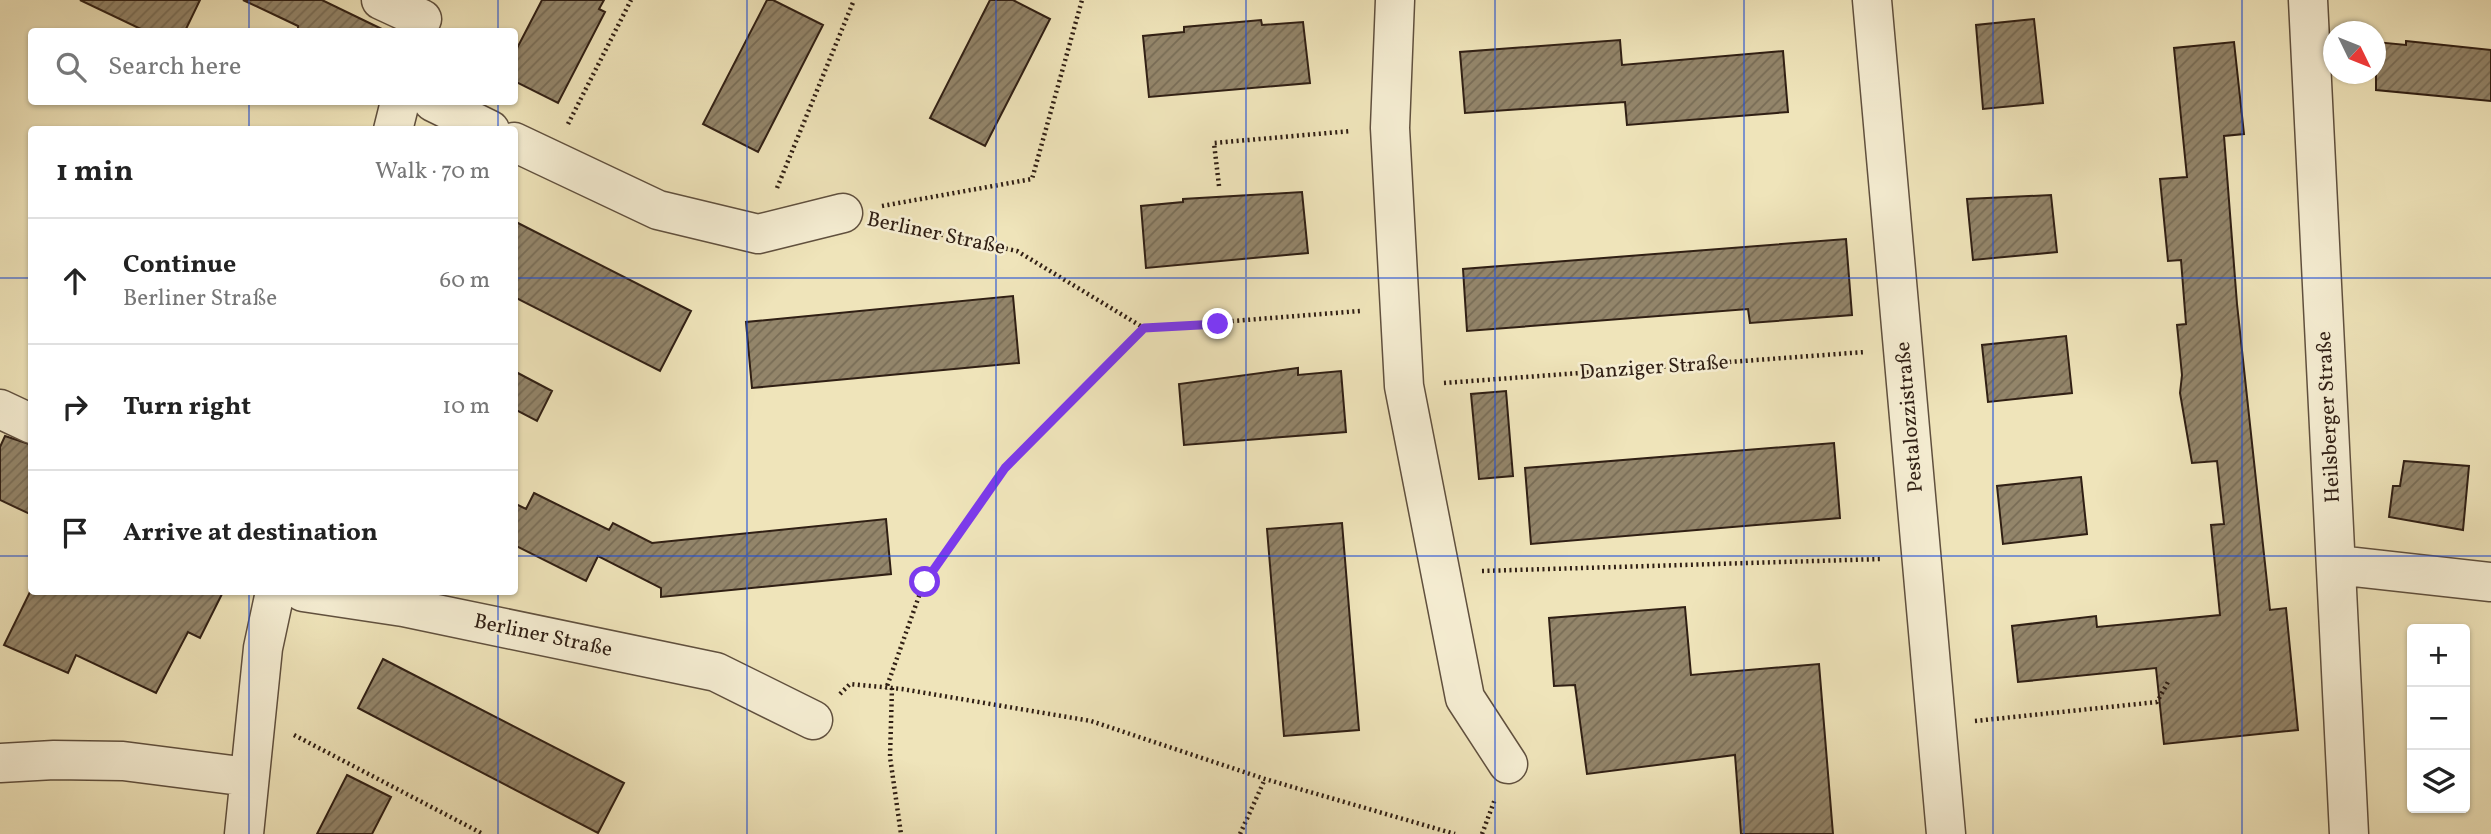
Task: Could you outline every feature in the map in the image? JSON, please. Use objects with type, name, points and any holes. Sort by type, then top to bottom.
[{"type":"street","points":[[381,0],[422,17]]},
{"type":"street","points":[[1395,0],[1390,128],[1404,386],[1465,698],[1508,764]]},
{"type":"street","name":"Pestalozzistraße","points":[[1872,0],[1945,834]]},
{"type":"street","name":"Heilsberger Straße","points":[[2308,0],[2349,834]]},
{"type":"street","points":[[394,126],[399,105]]},
{"type":"street","points":[[439,105],[482,126]]},
{"type":"street","name":"Berliner Straße","points":[[518,144],[659,210],[758,234],[843,214]]},
{"type":"street","points":[[0,409],[28,422]]},
{"type":"street","points":[[2337,565],[2491,582]]},
{"type":"street","points":[[244,834],[263,648],[274,595]]},
{"type":"street","name":"Berliner Straße","points":[[323,595],[403,607],[716,672],[813,720]]},
{"type":"street","points":[[0,763],[54,760],[122,761],[248,777]]},
{"type":"path","points":[[550,159],[631,0]]},
{"type":"path","points":[[758,234],[854,0]]},
{"type":"path","name":"Berliner Straße","points":[[843,214],[1032,178],[1082,0]]},
{"type":"path","points":[[1219,186],[1214,143],[1390,128]]},
{"type":"path","name":"Berliner Straße","points":[[843,214],[1017,251],[1144,328]]},
{"type":"path","points":[[901,834],[890,757],[889,688],[925,582],[1005,468],[1144,328],[1399,307]]},
{"type":"path","name":"Danziger Straße","points":[[1404,386],[1904,350]]},
{"type":"path","points":[[1441,572],[1922,558]]},
{"type":"path","points":[[1936,725],[2157,702],[2168,682]]},
{"type":"path","points":[[813,720],[850,684],[1091,720],[1265,779],[1455,834]]},
{"type":"path","points":[[255,714],[483,834]]},
{"type":"path","points":[[1240,834],[1265,779]]},
{"type":"building","points":[[80,0],[200,0],[186,28],[139,28]]},
{"type":"building","points":[[243,0],[322,0],[380,28],[298,28]]},
{"type":"building","points":[[542,0],[604,0],[599,9],[605,12],[558,103],[518,83],[518,46]]},
{"type":"building","points":[[767,0],[773,0],[823,25],[758,152],[703,124]]},
{"type":"building","points":[[990,0],[1013,0],[1050,19],[985,146],[930,118]]},
{"type":"building","points":[[2034,19],[2043,103],[1983,109],[1976,25]]},
{"type":"building","points":[[1261,20],[1262,25],[1303,22],[1310,83],[1149,97],[1143,36],[1184,32],[1184,27]]},
{"type":"building","points":[[1620,40],[1622,65],[1783,51],[1788,112],[1627,125],[1625,102],[1465,113],[1460,52]]},
{"type":"building","points":[[2406,41],[2491,50],[2491,101],[2376,90],[2376,84],[2386,84],[2386,43],[2406,45]]},
{"type":"building","points":[[2234,42],[2244,134],[2224,136],[2237,304],[2270,610],[2286,608],[2298,730],[2164,744],[2156,668],[2018,682],[2012,626],[2096,616],[2097,627],[2220,615],[2211,525],[2224,524],[2217,461],[2192,463],[2180,393],[2182,375],[2177,325],[2186,324],[2181,260],[2168,261],[2160,179],[2187,177],[2174,48]]},
{"type":"building","points":[[1302,192],[1308,253],[1146,268],[1141,206],[1183,202],[1183,199]]},
{"type":"building","points":[[2051,195],[2057,252],[1973,260],[1967,199]]},
{"type":"building","points":[[518,223],[691,311],[660,371],[518,299]]},
{"type":"building","points":[[1846,239],[1852,315],[1750,323],[1748,309],[1467,331],[1463,269]]},
{"type":"building","points":[[1013,296],[1019,363],[752,388],[746,322]]},
{"type":"building","points":[[2066,336],[2072,393],[1988,402],[1982,345]]},
{"type":"building","points":[[1298,368],[1298,375],[1341,371],[1346,432],[1184,445],[1179,384]]},
{"type":"building","points":[[518,373],[552,391],[537,421],[518,411]]},
{"type":"building","points":[[1506,391],[1513,476],[1479,479],[1471,394]]},
{"type":"building","points":[[5,436],[28,444],[28,513],[0,500],[0,447]]},
{"type":"building","points":[[1834,443],[1840,518],[1531,544],[1525,468]]},
{"type":"building","points":[[2404,461],[2469,466],[2463,530],[2389,517],[2393,486],[2400,486]]},
{"type":"building","points":[[2081,477],[2087,534],[2003,544],[1997,486]]},
{"type":"building","points":[[534,493],[609,530],[613,523],[652,543],[886,519],[891,574],[661,597],[661,588],[598,556],[586,581],[518,547],[518,505],[526,509]]},
{"type":"building","points":[[1342,523],[1359,730],[1284,736],[1267,529]]},
{"type":"building","points":[[29,595],[222,595],[200,638],[188,632],[156,693],[76,655],[68,673],[4,645]]},
{"type":"building","points":[[1685,607],[1691,675],[1819,664],[1833,834],[1741,834],[1735,755],[1587,774],[1575,685],[1554,686],[1549,618]]},
{"type":"building","points":[[383,659],[624,783],[598,833],[358,708]]},
{"type":"building","points":[[347,775],[391,797],[372,834],[317,834]]},
{"type":"route","points":[[925,582],[1005,468],[1144,328],[1218,324]]}]
